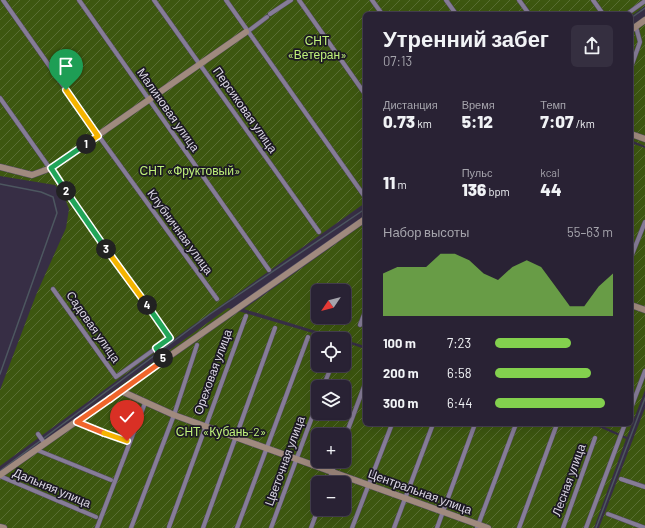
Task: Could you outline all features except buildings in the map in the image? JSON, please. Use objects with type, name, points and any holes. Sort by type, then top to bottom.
[{"type":"street","name":"Клубничная улица","points":[[3,0],[98,136],[217,299]]},
{"type":"street","name":"Малиновая улица","points":[[79,0],[269,270]]},
{"type":"street","name":"Персиковая улица","points":[[154,0],[319,232]]},
{"type":"street","points":[[225,0],[265,58]]},
{"type":"street","points":[[0,167],[32,175],[51,168],[291,0]]},
{"type":"street","points":[[298,0],[363,91]]},
{"type":"street","points":[[372,0],[381,12]]},
{"type":"street","points":[[446,0],[455,12]]},
{"type":"street","points":[[519,0],[528,12]]},
{"type":"street","points":[[593,0],[602,12]]},
{"type":"street","points":[[630,12],[645,1]]},
{"type":"street","points":[[633,61],[640,42],[633,29],[645,20]]},
{"type":"street","points":[[247,32],[363,195]]},
{"type":"street","points":[[282,82],[363,195]]},
{"type":"street","points":[[0,98],[170,338],[158,351],[164,360]]},
{"type":"street","points":[[633,135],[645,139]]},
{"type":"street","points":[[0,476],[37,450],[43,441],[77,422],[363,220]]},
{"type":"street","points":[[633,252],[645,222]]},
{"type":"street","name":"Садовая улица","points":[[53,289],[116,378],[158,351]]},
{"type":"street","points":[[633,306],[645,310]]},
{"type":"street","name":"Ореховая улица","points":[[169,527],[246,316]]},
{"type":"street","points":[[360,325],[363,317]]},
{"type":"street","points":[[203,528],[275,328]]},
{"type":"street","points":[[237,528],[265,447],[308,337]]},
{"type":"street","points":[[131,528],[174,415],[197,345]]},
{"type":"street","points":[[633,403],[645,371]]},
{"type":"street","points":[[348,428],[363,389]]},
{"type":"street","name":"Центральная улица","points":[[121,391],[174,415],[206,425],[235,437],[368,484],[478,526],[488,528]]},
{"type":"street","points":[[97,528],[145,403]]},
{"type":"street","name":"Цветочная улица","points":[[271,528],[311,419]]},
{"type":"street","points":[[77,422],[127,441]]},
{"type":"street","points":[[352,528],[391,426]]},
{"type":"street","points":[[394,528],[432,426]]},
{"type":"street","points":[[437,528],[474,426]]},
{"type":"street","points":[[478,526],[515,426]]},
{"type":"street","points":[[519,528],[556,426]]},
{"type":"street","points":[[586,528],[624,426]]},
{"type":"street","points":[[38,434],[43,441]]},
{"type":"street","name":"Лесная улица","points":[[563,528],[595,438]]},
{"type":"street","points":[[37,450],[110,480]]},
{"type":"street","points":[[330,476],[333,468]]},
{"type":"street","name":"Дальняя улица","points":[[0,476],[96,517]]},
{"type":"street","points":[[621,479],[645,488]]},
{"type":"street","points":[[608,514],[645,528]]},
{"type":"street","points":[[311,528],[315,516]]},
{"type":"street","points":[[0,527],[4,528]]},
{"type":"green space","name":"СНТ «Фруктовый»","points":[[0,0],[521,0],[530,12],[363,12],[363,204],[189,328],[0,466],[0,390],[36,295],[66,228],[69,209],[64,196],[55,185],[0,176]]},
{"type":"green space","points":[[522,0],[645,0],[645,6],[633,15],[633,12],[531,12]]},
{"type":"green space","points":[[645,16],[645,146],[633,141],[633,25]]},
{"type":"green space","points":[[633,144],[645,148],[645,390],[633,421]]},
{"type":"green space","points":[[363,224],[363,345],[351,342],[351,332],[319,332],[244,309]]},
{"type":"green space","name":"СНТ «Кубань-2»","points":[[228,308],[311,333],[311,372],[351,372],[351,344],[363,348],[363,426],[597,426],[626,439],[594,528],[0,528],[0,473]]},
{"type":"green space","points":[[645,408],[645,528],[599,528]]},
{"type":"green space","points":[[602,426],[631,426],[627,437]]},
{"type":"waterway","points":[[633,17],[645,8]]},
{"type":"waterway","points":[[0,184],[41,192],[53,197],[57,213],[0,374]]},
{"type":"waterway","points":[[0,471],[210,314],[363,210]]},
{"type":"waterway","points":[[596,528],[645,398]]},
{"type":"route","points":[[66,90],[98,136],[51,168],[74,204],[170,338],[156,348],[164,360],[77,422],[127,441]]},
{"type":"park label","name":"СНТ «Ветеран»","points":[[317,48]]}]
